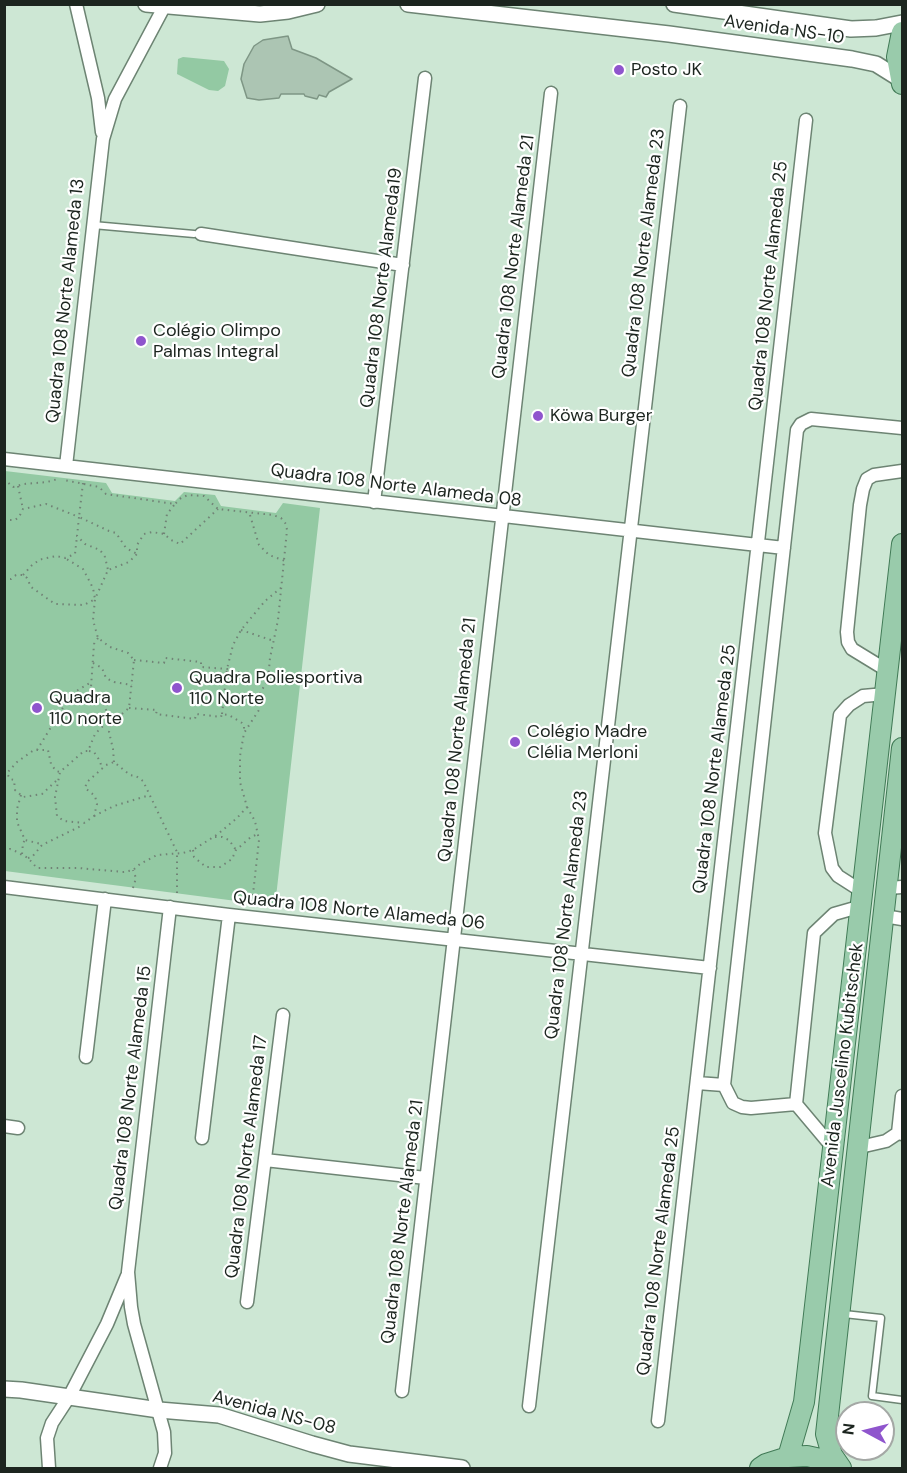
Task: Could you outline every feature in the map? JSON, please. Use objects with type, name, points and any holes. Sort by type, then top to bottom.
[{"type":"main road","points":[[901,82],[897,57],[903,32]]},
{"type":"main road","name":"Avenida Juscelino Kubitschek","points":[[788,1457],[804,1402],[903,544]]},
{"type":"main road","name":"Avenida Juscelino Kubitschek","points":[[841,1468],[832,1455],[826,1434],[860,1147],[893,918],[903,748]]},
{"type":"main road","points":[[760,1468],[788,1457],[807,1456],[841,1468]]},
{"type":"street","points":[[76,4],[98,98],[103,139]]},
{"type":"street","points":[[146,4],[260,14],[288,11],[317,4]]},
{"type":"street","name":"Avenida NS-10","points":[[408,4],[669,34],[852,59],[876,64],[901,82]]},
{"type":"street","name":"Avenida NS-10","points":[[674,4],[851,29],[876,28],[903,23]]},
{"type":"street","points":[[103,139],[115,99],[164,6]]},
{"type":"street","name":"Quadra 108 Norte Alameda19","points":[[374,502],[425,78]]},
{"type":"street","name":"Quadra 108 Norte Alameda 21","points":[[402,1390],[551,93]]},
{"type":"street","name":"Quadra 108 Norte Alameda 23","points":[[529,1406],[680,106]]},
{"type":"street","name":"Quadra 108 Norte Alameda 25","points":[[658,1421],[806,120]]},
{"type":"street","name":"Quadra 108 Norte Alameda 13","points":[[66,466],[103,139]]},
{"type":"street","points":[[197,234],[403,265]]},
{"type":"street","points":[[796,1104],[742,1107],[734,1103],[724,1085],[797,430],[801,424],[811,419],[903,428]]},
{"type":"street","name":"Quadra 108 Norte Alameda 08","points":[[4,459],[784,548]]},
{"type":"street","points":[[888,670],[852,650],[847,632],[863,489],[867,479],[874,475],[903,471]]},
{"type":"street","points":[[833,1148],[796,1104],[814,933],[834,914],[862,899],[832,868],[825,833],[840,715],[849,705],[863,696],[885,694]]},
{"type":"street","name":"Quadra 108 Norte Alameda 06","points":[[4,887],[229,915],[710,968]]},
{"type":"street","points":[[86,1057],[105,899]]},
{"type":"street","name":"Quadra 108 Norte Alameda 15","points":[[128,1272],[170,908]]},
{"type":"street","points":[[202,1138],[229,915]]},
{"type":"street","name":"Quadra 108 Norte Alameda 17","points":[[247,1302],[282,1015]]},
{"type":"street","points":[[697,1083],[724,1085]]},
{"type":"street","points":[[860,1147],[886,1141],[900,1134],[903,1096]]},
{"type":"street","points":[[4,1126],[18,1128]]},
{"type":"street","points":[[265,1160],[426,1178]]},
{"type":"street","points":[[49,1468],[47,1438],[52,1423],[69,1397],[107,1324],[128,1272]]},
{"type":"street","points":[[128,1272],[130,1307],[164,1432],[165,1453],[159,1468]]},
{"type":"street","name":"Avenida NS-08","points":[[4,1389],[21,1389],[159,1410],[219,1415],[349,1454],[462,1468]]},
{"type":"lane","points":[[92,225],[197,234]]},
{"type":"lane","points":[[840,1314],[881,1318],[872,1396],[903,1400]]},
{"type":"path","points":[[4,479],[13,487],[47,483],[57,479],[99,487],[106,494],[175,504]]},
{"type":"path","points":[[65,558],[75,554],[83,483]]},
{"type":"path","points":[[4,520],[15,520],[23,509],[18,485]]},
{"type":"path","points":[[165,534],[167,514],[181,498],[188,495],[204,496],[218,509],[273,515],[281,518],[286,524],[285,561],[268,680],[260,693],[259,710],[244,733]]},
{"type":"path","points":[[23,509],[46,504],[79,517],[116,533],[126,548],[137,554]]},
{"type":"path","points":[[108,570],[129,562],[137,554],[137,545],[144,534],[152,532],[165,534],[180,544],[218,509]]},
{"type":"path","points":[[249,514],[259,545],[269,555],[285,561]]},
{"type":"path","points":[[4,579],[23,575],[31,587],[55,604],[84,605],[95,600],[108,570],[105,557],[100,550],[85,544],[77,536]]},
{"type":"path","points":[[23,575],[33,564],[56,556],[65,558],[83,569],[93,588],[95,600],[93,620],[98,638],[110,647],[128,653],[134,660],[164,663],[165,658],[201,662],[201,667],[227,669],[268,680]]},
{"type":"path","points":[[222,714],[227,669],[233,645],[241,630],[264,601],[282,587]]},
{"type":"path","points":[[241,630],[274,641]]},
{"type":"path","points":[[98,638],[94,644],[91,682],[93,694],[103,702],[111,723],[108,732],[114,762],[130,775],[143,781],[155,801],[160,819],[177,852],[177,893]]},
{"type":"path","points":[[88,751],[95,734],[104,724],[111,723],[129,708],[134,660]]},
{"type":"path","points":[[93,663],[102,668],[106,678],[132,685]]},
{"type":"path","points":[[58,780],[42,795],[30,797],[21,795],[15,790],[14,780],[6,774],[17,762],[37,750],[67,701],[91,682]]},
{"type":"path","points":[[129,708],[157,710],[156,714],[195,719],[196,714],[221,717],[222,714],[229,715],[244,726],[240,756],[240,782],[258,834],[252,903]]},
{"type":"path","points":[[37,750],[48,750],[51,764],[56,771],[60,772]]},
{"type":"path","points":[[84,823],[64,821],[57,816],[55,797],[60,772],[84,751],[94,752],[102,769]]},
{"type":"path","points":[[94,816],[95,796],[86,788],[87,782],[106,765],[114,762]]},
{"type":"path","points":[[21,795],[17,809],[17,822],[25,840],[22,854]]},
{"type":"path","points":[[28,858],[32,857],[42,845],[81,827],[94,816],[114,806],[150,795]]},
{"type":"path","points":[[4,847],[22,854],[37,868],[78,868],[124,872],[133,870],[157,855],[193,850],[237,818],[247,807]]},
{"type":"path","points":[[193,850],[192,855],[197,861],[206,867],[213,868],[226,864],[236,855],[236,850],[258,834]]},
{"type":"path","points":[[213,837],[225,837],[236,850]]},
{"type":"path","points":[[25,840],[42,845]]},
{"type":"path","points":[[4,852],[10,849]]},
{"type":"path","points":[[133,870],[136,878],[133,888]]},
{"type":"green space","points":[[183,57],[224,61],[229,69],[225,86],[218,91],[209,90],[177,74],[178,59]]},
{"type":"green space","points":[[5,471],[106,483],[112,493],[175,501],[184,492],[215,495],[221,506],[276,513],[283,503],[320,508],[275,906],[5,871]]},
{"type":"building","points":[[288,36],[292,49],[316,58],[352,79],[329,92],[326,97],[319,95],[317,99],[304,94],[281,94],[279,98],[259,100],[247,98],[241,79],[244,64],[254,46],[263,40]]},
{"type":"place","name":"Posto JK","points":[[619,70]]},
{"type":"place","name":"Colégio Olimpo Palmas Integral","points":[[141,341]]},
{"type":"place","name":"Köwa Burger","points":[[538,416]]},
{"type":"place","name":"Quadra Poliesportiva 110 Norte","points":[[177,688]]},
{"type":"place","name":"Quadra 110 norte","points":[[37,708]]},
{"type":"place","name":"Colégio Madre Clélia Merloni","points":[[515,742]]}]
